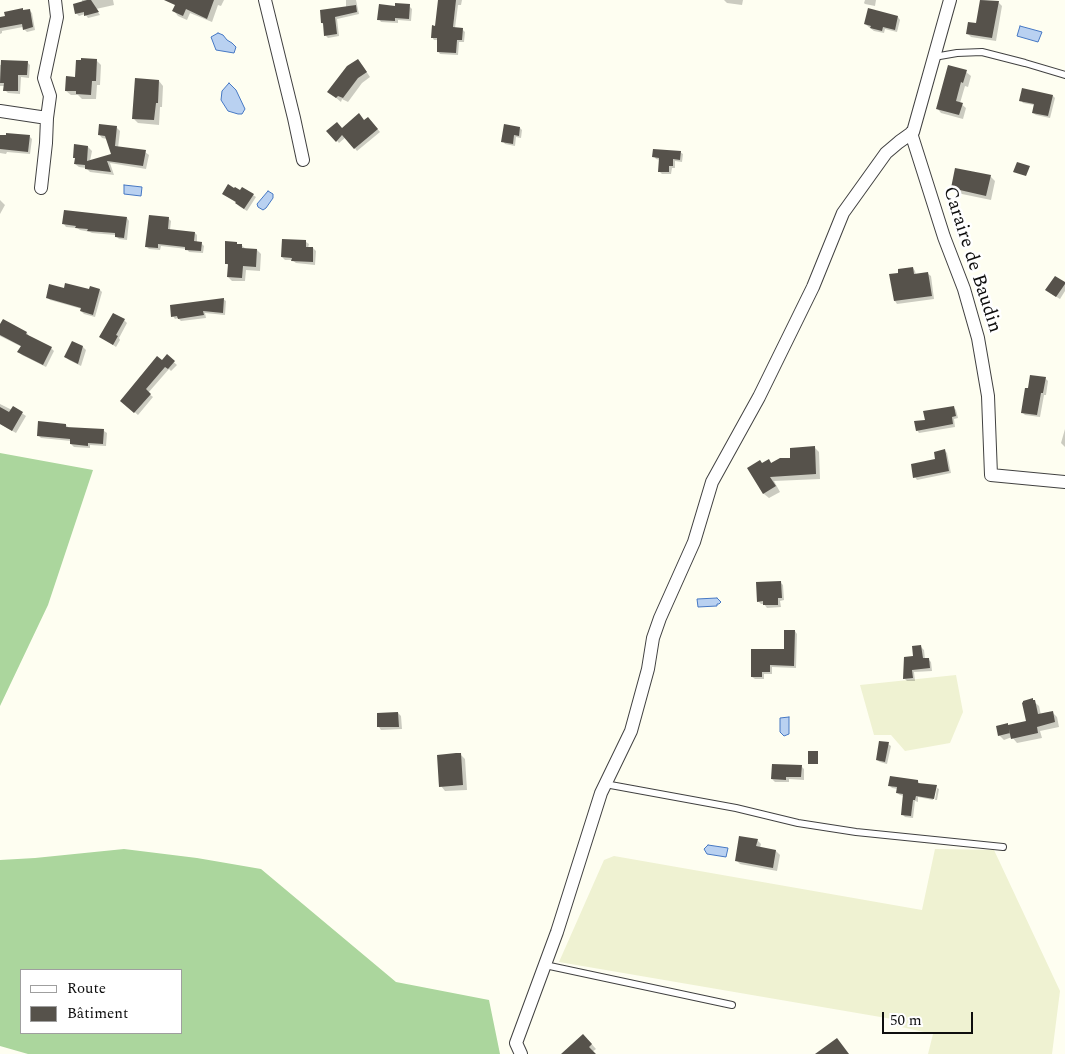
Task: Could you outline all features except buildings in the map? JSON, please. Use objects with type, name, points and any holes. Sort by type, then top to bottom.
[{"type":"street","points":[[41,188],[50,96],[44,78],[57,17],[55,0]]},
{"type":"street","points":[[264,0],[303,160]]},
{"type":"street","points":[[521,1054],[516,1044],[560,923],[600,793],[631,731],[648,669],[653,638],[694,542],[712,482],[759,397],[813,288],[843,213],[886,153],[913,132],[934,58],[946,1]]},
{"type":"street","points":[[0,111],[47,118]]},
{"type":"street","name":"Caraire de Baudin","points":[[911,133],[944,237],[967,297],[978,338],[988,396],[991,475],[1065,482]]},
{"type":"lane","points":[[934,58],[957,53],[982,52],[1065,75]]},
{"type":"lane","points":[[605,784],[836,829],[1003,847]]},
{"type":"lane","points":[[545,965],[732,1005]]},
{"type":"green space","points":[[0,453],[93,470],[48,605],[0,706]]},
{"type":"green space","points":[[956,675],[963,712],[950,743],[905,751],[891,735],[874,735],[860,685]]},
{"type":"green space","points":[[124,849],[197,858],[261,869],[396,982],[489,1000],[500,1054],[28,1054],[0,1046],[0,860]]},
{"type":"green space","points":[[935,849],[994,850],[1060,991],[1052,1054],[928,1054],[933,1034],[897,1026],[898,1020],[559,962],[604,860],[614,856],[922,910]]},
{"type":"water","points":[[1020,26],[1042,32],[1038,42],[1017,36]]},
{"type":"water","points":[[218,33],[236,47],[234,53],[216,50],[211,37]]},
{"type":"water","points":[[229,83],[236,90],[245,109],[242,114],[228,111],[221,100],[222,91]]},
{"type":"water","points":[[124,185],[142,187],[141,196],[124,194]]},
{"type":"water","points":[[268,191],[273,194],[273,198],[263,210],[257,204]]},
{"type":"water","points":[[717,598],[721,602],[717,606],[698,607],[697,599]]},
{"type":"water","points":[[789,717],[789,734],[784,736],[780,732],[780,718]]},
{"type":"water","points":[[708,845],[728,848],[726,857],[707,854],[704,849]]}]
